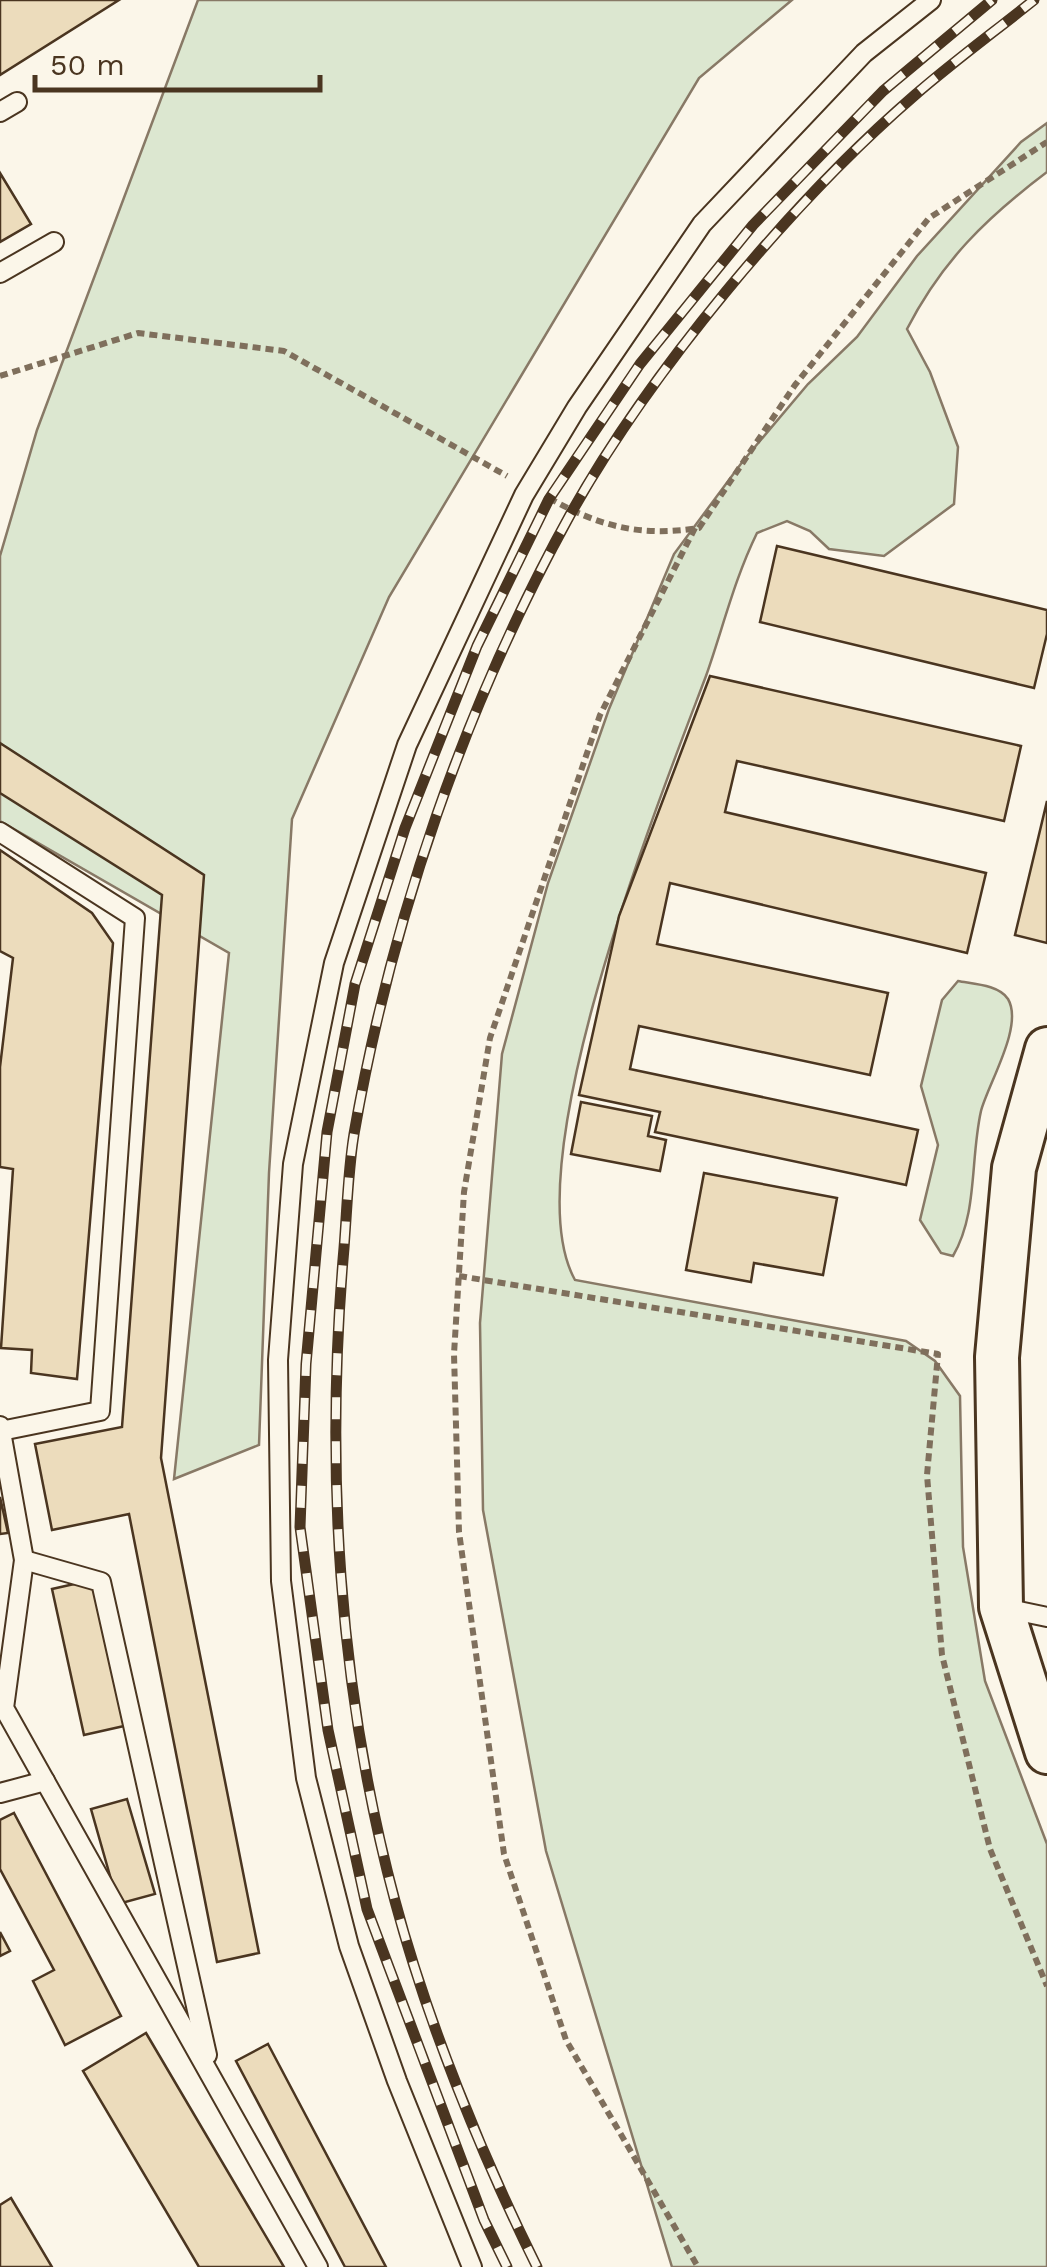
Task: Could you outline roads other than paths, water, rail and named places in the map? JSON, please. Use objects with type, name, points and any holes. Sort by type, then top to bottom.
[{"type":"street","points":[[1047,1049],[1014,1168],[998,1356],[1001,1607],[1047,1752]]},
{"type":"lane","points":[[472,2267],[396,2081],[350,1946],[306,1778],[281,1581],[278,1360],[293,1164],[300,1128],[334,964],[407,745],[524,495],[577,407],[702,224],[864,53],[931,0]]},
{"type":"lane","points":[[0,112],[17,102]]},
{"type":"lane","points":[[0,273],[54,242]]},
{"type":"lane","points":[[0,832],[136,918],[100,1411],[0,1428],[24,1560],[2,1705],[318,2267]]},
{"type":"lane","points":[[24,1560],[101,1582],[212,2077]]},
{"type":"lane","points":[[1001,1607],[1047,1617]]},
{"type":"lane","points":[[0,1793],[45,1781]]},
{"type":"railway","points":[[507,2267],[484,2220],[367,1909],[328,1730],[300,1527],[306,1364],[327,1132],[355,984],[405,828],[477,646],[549,499],[640,364],[753,225],[883,91],[992,0]]},
{"type":"railway","points":[[537,2267],[457,2087],[423,1993],[395,1901],[360,1740],[341,1576],[336,1412],[350,1162],[370,1054],[411,894],[465,738],[532,587],[602,461],[681,348],[820,185],[915,95],[1034,0]]}]
